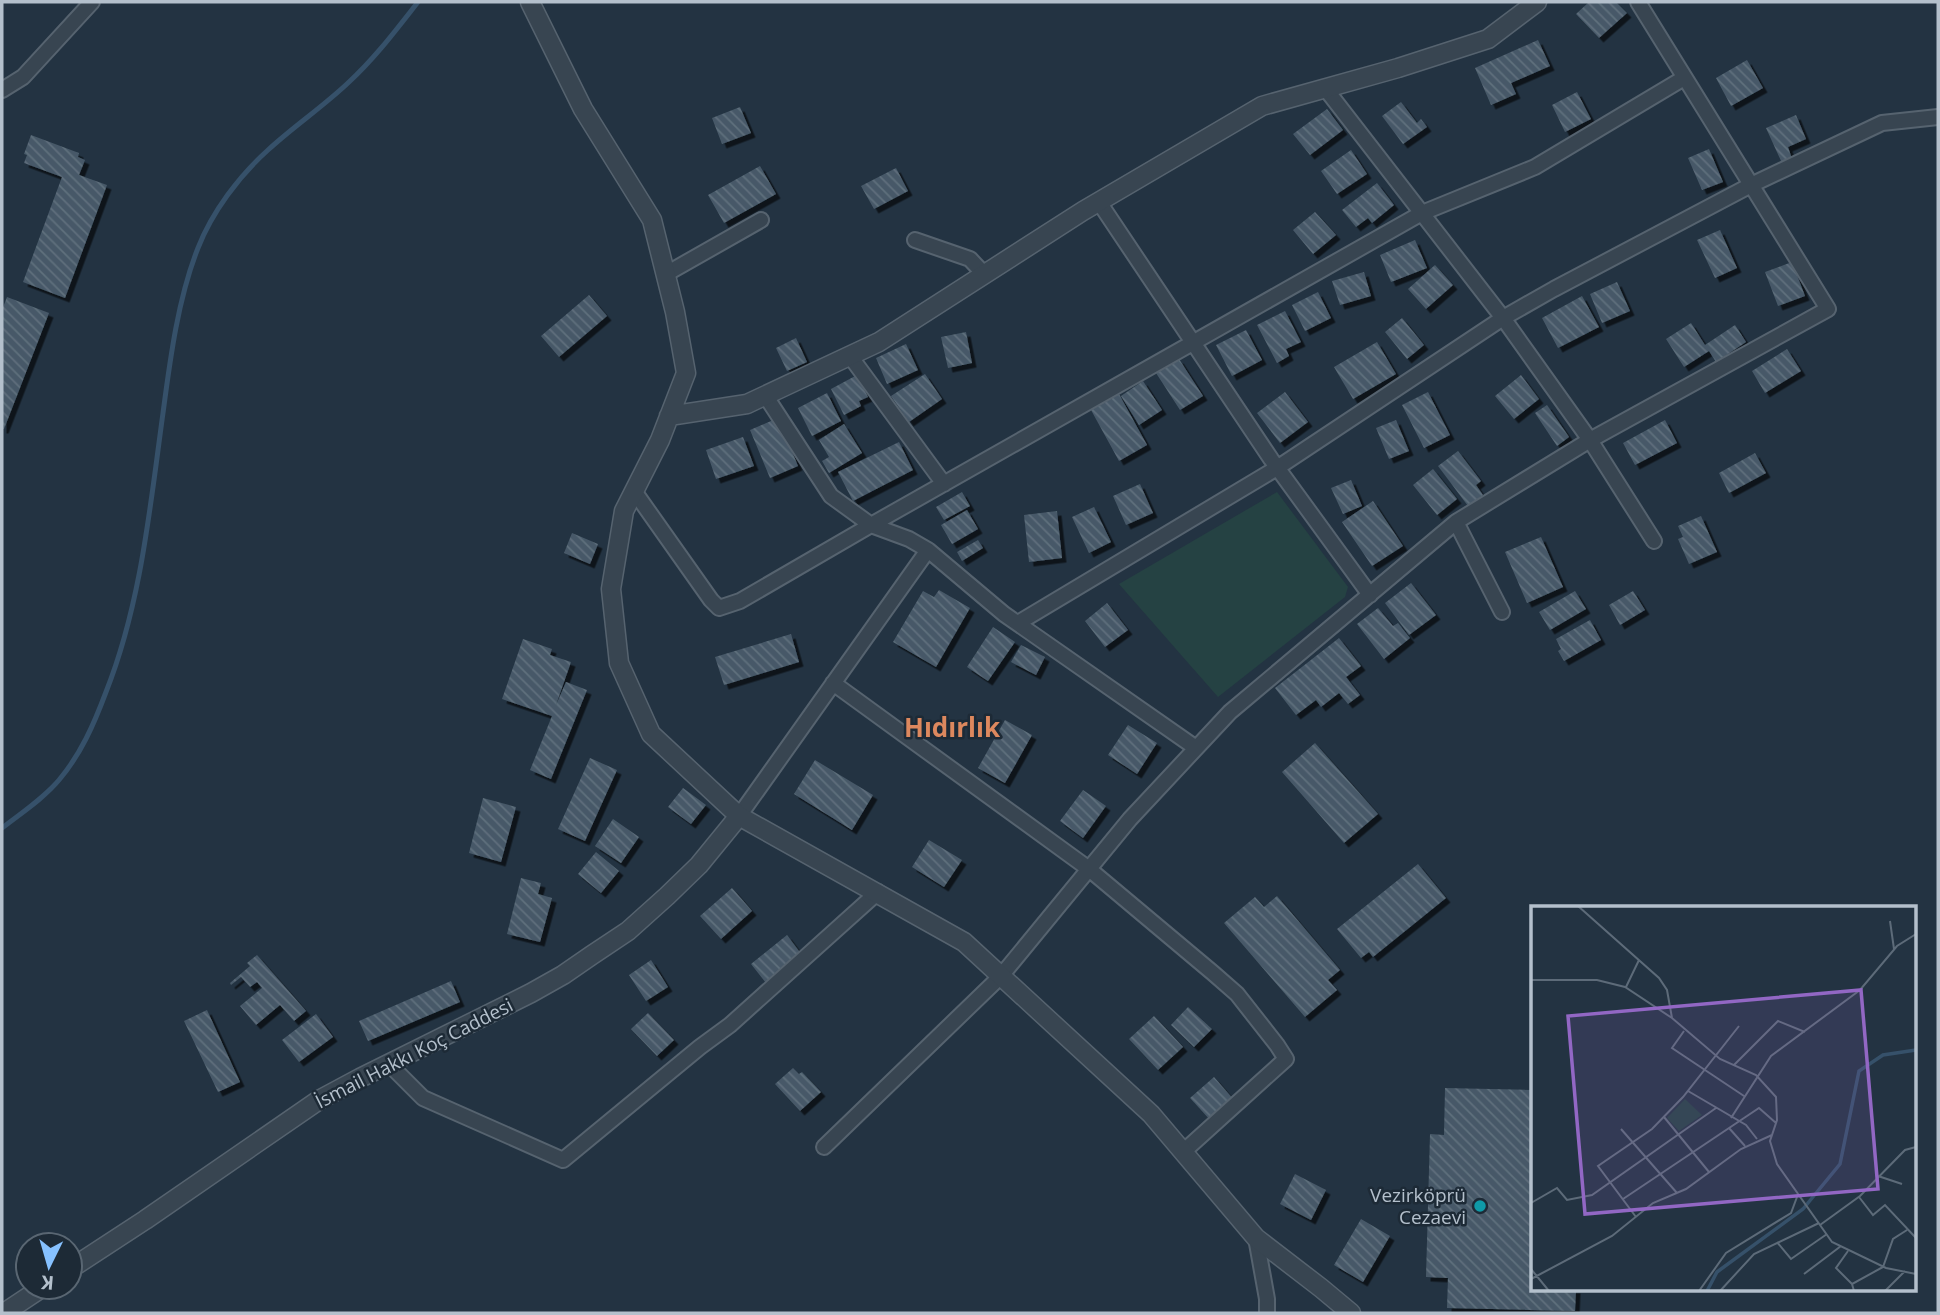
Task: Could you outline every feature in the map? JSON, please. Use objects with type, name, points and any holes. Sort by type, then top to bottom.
[{"type":"street","points":[[2,90],[23,77],[92,2]]},
{"type":"street","points":[[669,416],[747,404],[878,342],[1099,202],[1262,106],[1398,68],[1488,39],[1537,2]]},
{"type":"street","points":[[824,1147],[1000,976],[1130,819],[1230,712],[1456,522],[1590,440],[1828,309],[1638,2]]},
{"type":"street","points":[[535,6],[583,109],[652,220],[676,312],[686,373],[660,440],[624,510],[611,589],[619,663],[650,734],[739,816],[964,942],[1151,1114],[1256,1238],[1351,1313]]},
{"type":"street","points":[[634,491],[710,600],[719,608],[740,601],[1422,213],[1535,167],[1684,79]]},
{"type":"street","points":[[1325,88],[1503,318],[1590,440],[1654,541]]},
{"type":"street","points":[[1018,623],[1277,468],[1503,318],[1554,289],[1751,185],[1882,123],[1938,117]]},
{"type":"street","points":[[1099,202],[1277,468],[1370,595]]},
{"type":"street","points":[[666,274],[761,219]]},
{"type":"street","points":[[915,240],[970,259],[984,274]]},
{"type":"street","points":[[849,356],[944,484]]},
{"type":"street","points":[[765,395],[831,496],[871,525],[909,539],[928,550],[1004,614],[1196,748]]},
{"type":"street","points":[[1456,522],[1502,612]]},
{"type":"street","points":[[739,816],[928,550]]},
{"type":"street","points":[[833,683],[1088,869],[1237,994],[1286,1059],[1183,1152]]},
{"type":"street","name":"İsmail Hakkı Koç Caddesi","points":[[84,1260],[319,1100],[531,993],[628,931],[699,864],[739,816]]},
{"type":"street","points":[[389,1064],[423,1098],[563,1160],[730,1025],[878,892]]},
{"type":"street","points":[[1256,1238],[1267,1313]]},
{"type":"street","points":[[4,1313],[22,1301]]},
{"type":"green space","points":[[1277,492],[1348,587],[1345,597],[1218,697],[1119,584]]},
{"type":"building","points":[[1589,2],[1616,2],[1627,13],[1599,38],[1576,14]]},
{"type":"building","points":[[1538,40],[1550,66],[1511,83],[1516,94],[1491,105],[1475,68]]},
{"type":"building","points":[[1747,60],[1763,88],[1731,106],[1716,78]]},
{"type":"building","points":[[1577,92],[1591,119],[1565,132],[1552,105]]},
{"type":"building","points":[[1401,102],[1417,123],[1421,119],[1427,127],[1403,144],[1382,116]]},
{"type":"building","points":[[740,107],[751,133],[722,144],[712,118]]},
{"type":"building","points":[[1327,109],[1343,130],[1310,155],[1293,134]]},
{"type":"building","points":[[1796,115],[1806,139],[1788,147],[1792,159],[1782,163],[1766,128]]},
{"type":"building","points":[[31,135],[79,153],[78,157],[85,160],[79,175],[107,185],[65,298],[23,282],[62,177],[24,163],[27,155],[24,154]]},
{"type":"building","points":[[1709,149],[1723,182],[1702,190],[1688,158]]},
{"type":"building","points":[[1351,150],[1367,174],[1337,194],[1321,171]]},
{"type":"building","points":[[760,166],[776,194],[724,223],[708,195]]},
{"type":"building","points":[[896,168],[908,191],[874,209],[861,186]]},
{"type":"building","points":[[1377,183],[1394,205],[1372,223],[1368,218],[1356,227],[1342,210]]},
{"type":"building","points":[[1315,212],[1336,235],[1313,254],[1293,230]]},
{"type":"building","points":[[1720,230],[1737,268],[1715,278],[1697,240]]},
{"type":"building","points":[[1415,240],[1427,268],[1391,282],[1380,255]]},
{"type":"building","points":[[1792,262],[1805,296],[1778,306],[1765,272]]},
{"type":"building","points":[[1435,265],[1453,285],[1426,309],[1408,289]]},
{"type":"building","points":[[1364,272],[1371,296],[1340,305],[1332,281]]},
{"type":"building","points":[[1617,282],[1630,311],[1602,323],[1590,294]]},
{"type":"building","points":[[1318,292],[1331,318],[1305,331],[1292,305]]},
{"type":"building","points":[[589,295],[607,316],[559,357],[541,336]]},
{"type":"building","points":[[1582,296],[1599,327],[1558,348],[1542,318]]},
{"type":"building","points":[[7,297],[49,313],[2,429],[2,310]]},
{"type":"building","points":[[1285,311],[1301,342],[1286,349],[1289,356],[1277,363],[1257,325]]},
{"type":"building","points":[[1402,318],[1424,345],[1407,359],[1385,332]]},
{"type":"building","points":[[1691,323],[1705,345],[1735,325],[1746,342],[1716,362],[1709,351],[1684,367],[1666,339]]},
{"type":"building","points":[[1246,330],[1262,360],[1232,376],[1216,345]]},
{"type":"building","points":[[966,332],[972,363],[948,368],[941,337]]},
{"type":"building","points":[[796,338],[807,362],[787,371],[776,348]]},
{"type":"building","points":[[1377,342],[1396,374],[1353,399],[1334,367]]},
{"type":"building","points":[[906,344],[918,370],[887,384],[876,358]]},
{"type":"building","points":[[1787,349],[1801,371],[1765,393],[1752,371]]},
{"type":"building","points":[[1179,359],[1203,396],[1180,410],[1156,373]]},
{"type":"building","points":[[925,374],[942,399],[909,422],[891,396]]},
{"type":"building","points":[[857,375],[868,397],[859,401],[861,406],[844,415],[831,389]]},
{"type":"building","points":[[1521,375],[1539,399],[1514,419],[1495,396]]},
{"type":"building","points":[[1143,381],[1162,410],[1139,425],[1121,396]]},
{"type":"building","points":[[1285,392],[1308,422],[1280,443],[1257,413]]},
{"type":"building","points":[[1428,392],[1450,435],[1424,448],[1402,405]]},
{"type":"building","points":[[827,393],[841,421],[812,436],[798,408]]},
{"type":"building","points":[[1119,394],[1147,445],[1119,461],[1091,410]]},
{"type":"building","points":[[1547,405],[1569,437],[1557,446],[1535,413]]},
{"type":"building","points":[[778,418],[798,466],[770,478],[750,430]]},
{"type":"building","points":[[1396,420],[1409,451],[1389,459],[1376,428]]},
{"type":"building","points":[[1665,420],[1677,443],[1635,465],[1623,443]]},
{"type":"building","points":[[844,424],[862,453],[829,473],[822,461],[829,457],[819,440]]},
{"type":"building","points":[[743,437],[754,466],[716,479],[706,450]]},
{"type":"building","points":[[899,442],[913,470],[853,501],[838,472]]},
{"type":"building","points":[[1458,451],[1481,481],[1476,485],[1483,495],[1468,506],[1438,466]]},
{"type":"building","points":[[1755,453],[1766,473],[1729,493],[1719,473]]},
{"type":"building","points":[[1433,469],[1457,499],[1437,515],[1413,485]]},
{"type":"building","points":[[1351,480],[1362,506],[1343,514],[1331,488]]},
{"type":"building","points":[[1140,484],[1153,513],[1126,525],[1113,496]]},
{"type":"building","points":[[962,492],[970,506],[944,520],[936,507]]},
{"type":"building","points":[[1373,501],[1403,546],[1372,566],[1342,522]]},
{"type":"building","points":[[1094,507],[1111,542],[1089,553],[1072,517]]},
{"type":"building","points":[[967,510],[978,529],[952,544],[941,525]]},
{"type":"building","points":[[1057,511],[1062,558],[1029,562],[1024,515]]},
{"type":"building","points":[[1701,516],[1717,552],[1689,564],[1678,539],[1683,537],[1678,526]]},
{"type":"building","points":[[572,533],[598,544],[590,564],[564,553]]},
{"type":"building","points":[[1541,537],[1563,587],[1527,603],[1505,552]]},
{"type":"building","points":[[978,540],[983,548],[962,561],[957,552]]},
{"type":"building","points":[[1411,583],[1436,615],[1409,635],[1385,603]]},
{"type":"building","points":[[939,590],[970,608],[936,667],[893,642],[923,591],[934,597]]},
{"type":"building","points":[[1575,591],[1586,609],[1550,630],[1539,612]]},
{"type":"building","points":[[1633,591],[1645,610],[1620,625],[1609,605]]},
{"type":"building","points":[[1107,603],[1128,630],[1105,647],[1085,621]]},
{"type":"building","points":[[1378,608],[1393,626],[1398,623],[1410,638],[1384,659],[1357,624]]},
{"type":"building","points":[[1590,620],[1601,640],[1564,661],[1558,651],[1561,649],[1556,639]]},
{"type":"building","points":[[993,627],[1015,642],[988,681],[967,667]]},
{"type":"building","points":[[791,634],[799,662],[724,685],[715,657]]},
{"type":"building","points":[[1339,638],[1361,666],[1346,677],[1360,695],[1348,704],[1339,693],[1321,707],[1316,700],[1296,715],[1275,688]]},
{"type":"building","points":[[523,639],[552,649],[550,655],[571,662],[556,705],[566,682],[587,690],[551,779],[530,770],[552,716],[502,699]]},
{"type":"building","points":[[1021,645],[1045,657],[1036,675],[1011,662]]},
{"type":"building","points":[[1005,720],[1032,735],[1005,783],[978,768]]},
{"type":"building","points":[[1128,725],[1157,743],[1137,774],[1108,755]]},
{"type":"building","points":[[1315,743],[1378,814],[1344,843],[1282,772]]},
{"type":"building","points":[[590,758],[617,770],[585,841],[558,829]]},
{"type":"building","points":[[815,760],[873,795],[852,830],[794,794]]},
{"type":"building","points":[[683,788],[706,805],[691,824],[668,807]]},
{"type":"building","points":[[1083,790],[1106,806],[1083,838],[1060,821]]},
{"type":"building","points":[[483,798],[516,807],[501,862],[469,853]]},
{"type":"building","points":[[613,819],[639,837],[621,863],[595,846]]},
{"type":"building","points":[[929,840],[962,860],[944,887],[912,867]]},
{"type":"building","points":[[596,852],[619,871],[601,893],[578,874]]},
{"type":"building","points":[[1418,864],[1446,898],[1373,957],[1369,952],[1361,958],[1337,929]]},
{"type":"building","points":[[521,878],[541,883],[538,894],[552,898],[540,942],[507,934]]},
{"type":"building","points":[[732,888],[752,911],[721,939],[700,916]]},
{"type":"building","points":[[1277,896],[1340,970],[1328,980],[1337,990],[1305,1017],[1224,923],[1255,897],[1264,907]]},
{"type":"building","points":[[787,935],[802,955],[766,983],[751,964]]},
{"type":"building","points":[[257,955],[306,1011],[294,1021],[280,1005],[256,1025],[240,1006],[262,988],[257,982],[250,987],[241,977],[231,985],[230,983],[250,966],[247,963]]},
{"type":"building","points":[[651,960],[668,987],[646,1001],[629,975]]},
{"type":"building","points":[[451,981],[460,1002],[368,1041],[359,1021]]},
{"type":"building","points":[[1188,1007],[1212,1029],[1194,1047],[1171,1025]]},
{"type":"building","points":[[207,1010],[240,1082],[218,1092],[184,1021]]},
{"type":"building","points":[[648,1013],[674,1040],[657,1056],[631,1029]]},
{"type":"building","points":[[316,1014],[333,1037],[299,1062],[282,1040]]},
{"type":"building","points":[[1154,1016],[1183,1047],[1158,1070],[1129,1039]]},
{"type":"building","points":[[793,1068],[799,1074],[802,1072],[821,1092],[800,1111],[775,1084]]},
{"type":"building","points":[[1214,1077],[1234,1100],[1211,1121],[1190,1098]]},
{"type":"building","name":"Vezirköprü Cezaevi","points":[[1445,1088],[1531,1090],[1531,1290],[1576,1290],[1575,1311],[1447,1308],[1448,1278],[1426,1277],[1430,1134],[1444,1135]]},
{"type":"building","points":[[1295,1174],[1326,1190],[1311,1220],[1280,1204]]},
{"type":"building","points":[[1361,1219],[1390,1236],[1363,1282],[1334,1265]]},
{"type":"waterway","points":[[2,828],[46,793],[74,760],[97,716],[118,659],[143,555],[176,329],[185,287],[204,235],[227,195],[257,160],[359,73],[418,2]]},
{"type":"place","name":"Vezirköprü Cezaevi","points":[[1480,1206]]},
{"type":"district","name":"Hıdırlık","points":[[952,727]]}]
